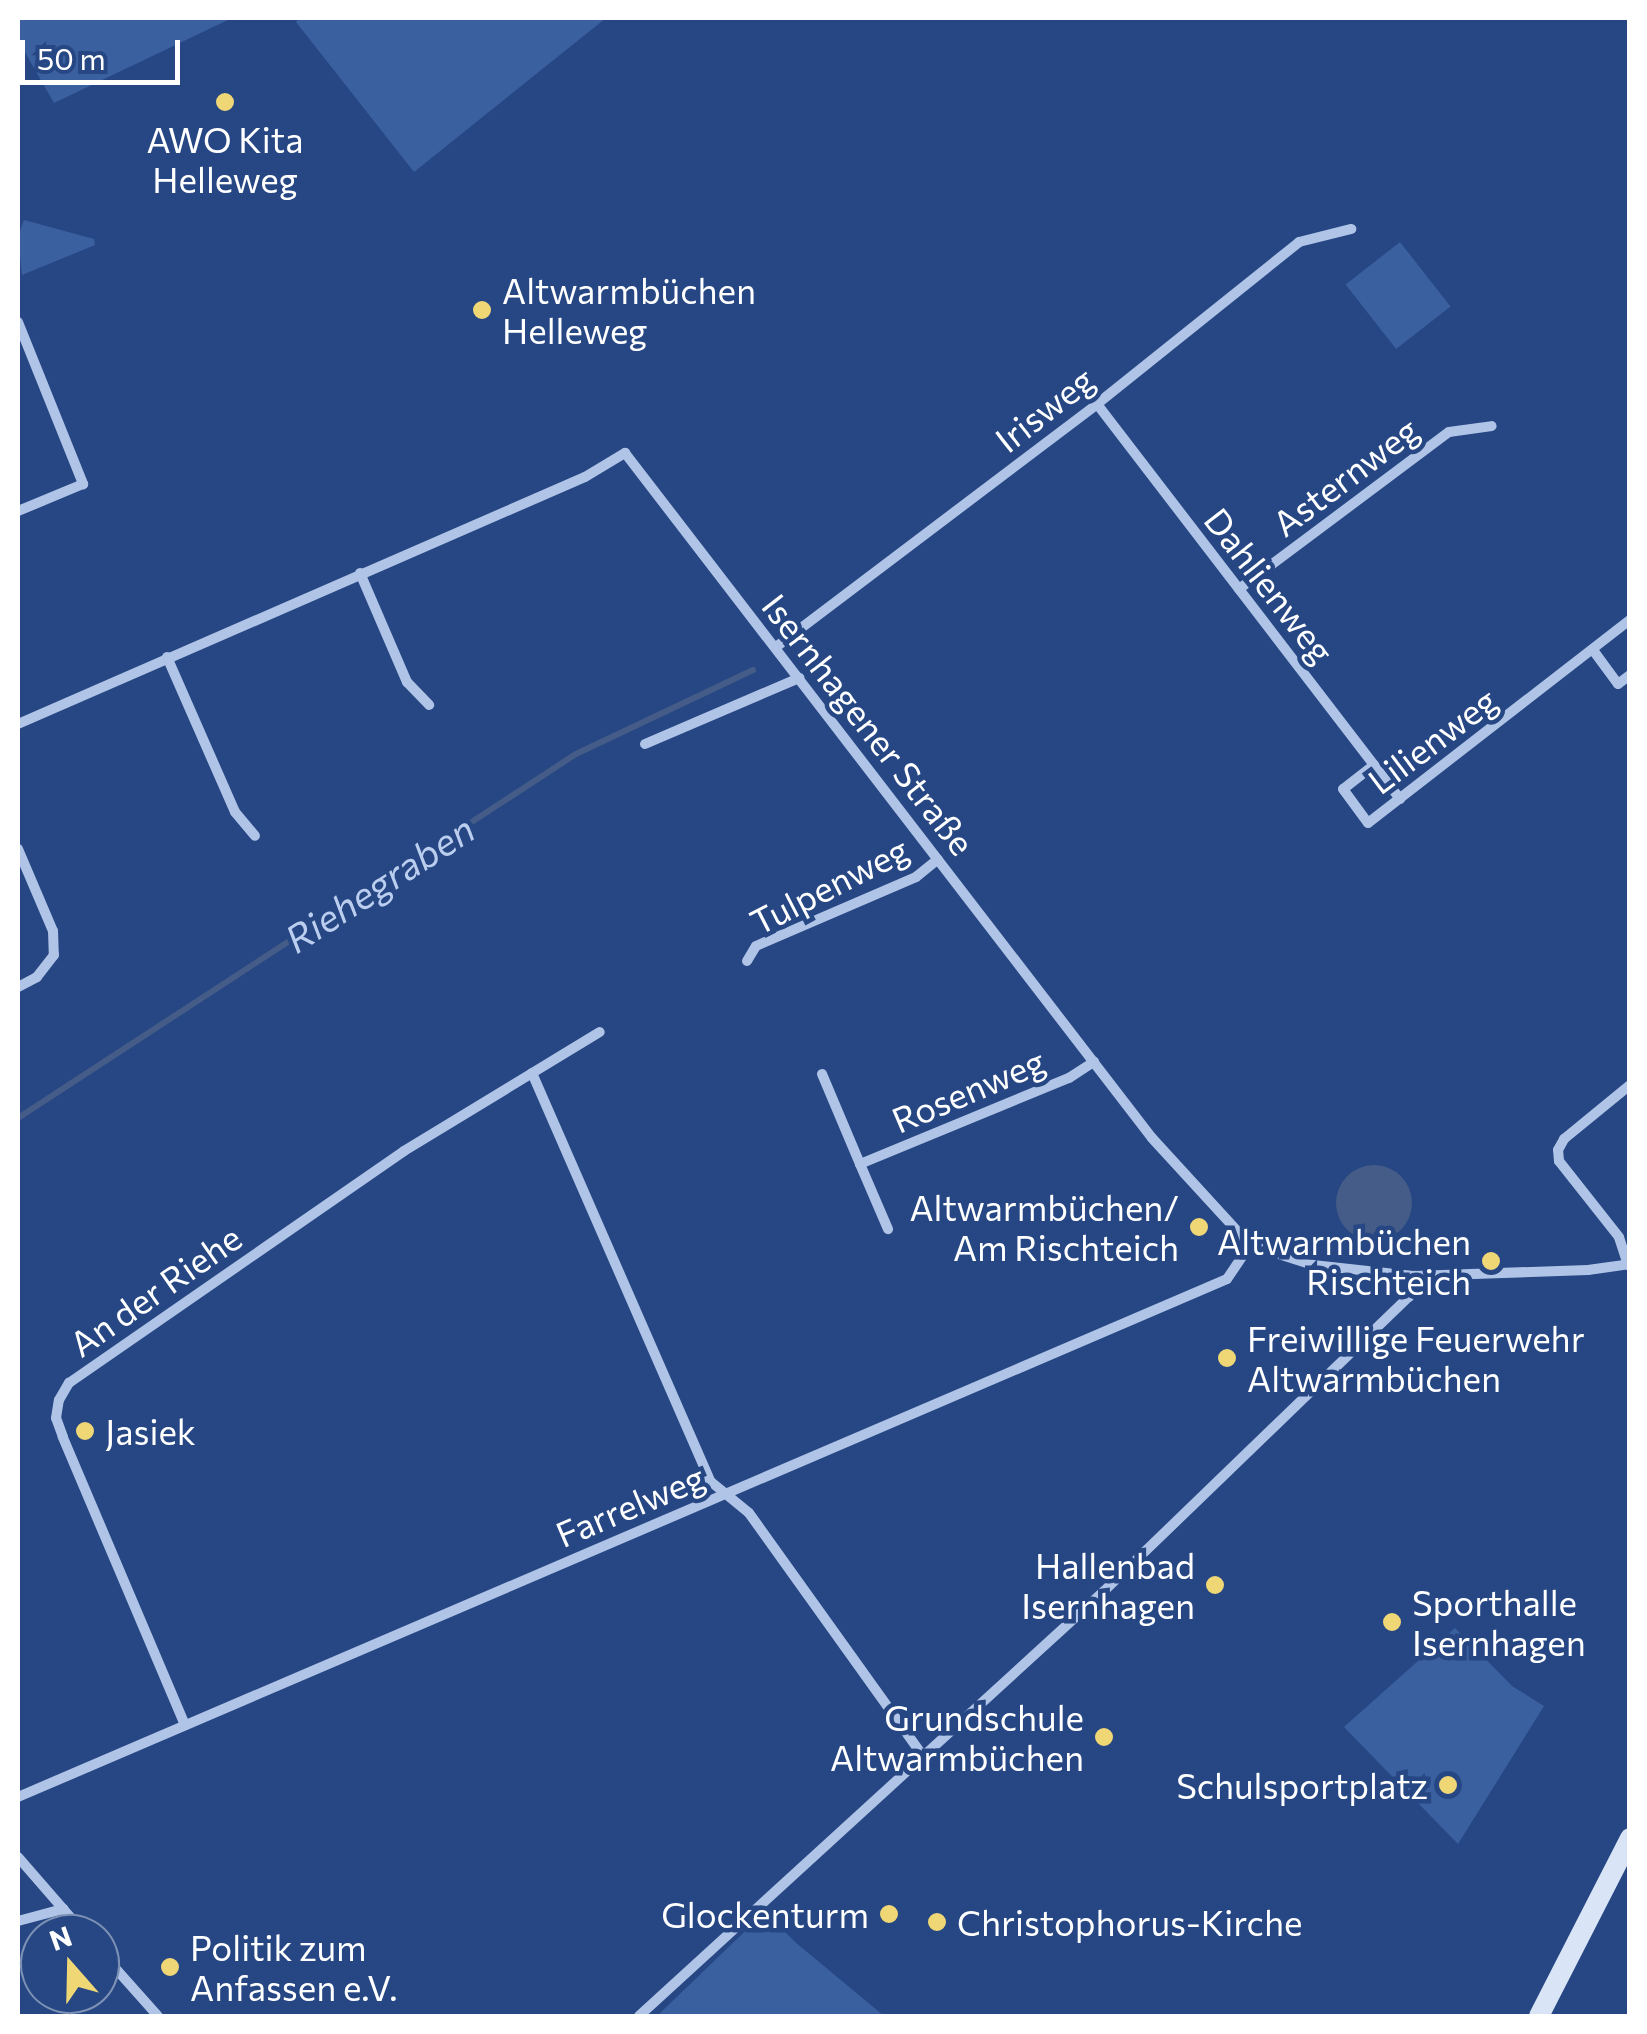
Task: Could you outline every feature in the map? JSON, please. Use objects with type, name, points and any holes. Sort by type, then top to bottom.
[{"type":"main road","points":[[1539,2016],[1630,1838]]},
{"type":"street","name":"Irisweg","points":[[776,647],[1097,404],[1299,242],[1352,229]]},
{"type":"street","points":[[18,322],[84,484],[18,511]]},
{"type":"street","name":"Dahlienweg","points":[[1097,404],[1400,798]]},
{"type":"street","name":"Asternweg","points":[[1238,589],[1449,432],[1492,426]]},
{"type":"street","name":"Isernhagener Straße","points":[[18,724],[584,477],[624,453],[1094,1062],[1208,1204],[1250,1245],[1313,1265],[1415,1276],[1588,1270],[1628,1264]]},
{"type":"street","points":[[360,573],[407,682],[429,705]]},
{"type":"street","name":"Lilienweg","points":[[1374,764],[1343,790],[1368,823],[1630,620]]},
{"type":"street","points":[[1593,650],[1618,684],[1630,676]]},
{"type":"street","points":[[167,657],[235,812],[255,836]]},
{"type":"street","points":[[645,744],[799,678]]},
{"type":"street","points":[[18,849],[52,931],[54,955],[37,977],[18,987]]},
{"type":"street","name":"Tulpenweg","points":[[747,961],[756,946],[916,876],[938,859]]},
{"type":"street","name":"An der Riehe","points":[[186,1725],[56,1418],[59,1400],[69,1383],[404,1150],[600,1032]]},
{"type":"street","name":"Rosenweg","points":[[860,1164],[1069,1078],[1094,1062]]},
{"type":"street","points":[[532,1072],[710,1481],[748,1513],[923,1756]]},
{"type":"street","name":"Rosenweg","points":[[822,1074],[888,1229]]},
{"type":"street","points":[[1628,1264],[1620,1237],[1559,1162],[1558,1150],[1564,1139],[1630,1085]]},
{"type":"street","name":"Farrelweg","points":[[18,1797],[1228,1279],[1250,1245]]},
{"type":"street","points":[[639,2016],[1103,1592],[1410,1297],[1415,1276]]},
{"type":"street","points":[[18,1856],[67,1914]]},
{"type":"street","points":[[18,1921],[63,1909]]},
{"type":"street","points":[[120,1973],[158,2016]]},
{"type":"shaded area","points":[[18,18],[232,18],[54,103],[18,40]]},
{"type":"shaded area","points":[[300,18],[606,18],[414,172],[296,22]]},
{"type":"shaded area","points":[[24,220],[94,239],[95,245],[22,275],[18,236]]},
{"type":"shaded area","points":[[1400,242],[1450,307],[1396,349],[1346,284]]},
{"type":"shaded area","points":[[1374,1165],[1401,1176],[1412,1203],[1401,1230],[1374,1241],[1347,1230],[1336,1203],[1347,1176]]},
{"type":"shaded area","name":"Schulsportplatz","points":[[1455,1628],[1512,1686],[1544,1706],[1458,1844],[1344,1727]]},
{"type":"shaded area","points":[[765,1912],[795,1942],[884,2016],[657,2016]]},
{"type":"waterway","name":"Riehegraben","points":[[18,1118],[576,754],[753,670]]},
{"type":"place","name":"AWO Kita Helleweg","points":[[225,102]]},
{"type":"place","name":"Altwarmbüchen Helleweg","points":[[482,310]]},
{"type":"place","name":"Altwarmbüchen/ Am Rischteich","points":[[1199,1227]]},
{"type":"place","name":"Altwarmbüchen Rischteich","points":[[1491,1261]]},
{"type":"place","name":"Freiwillige Feuerwehr Altwarmbüchen","points":[[1227,1358]]},
{"type":"place","name":"Jasiek","points":[[85,1431]]},
{"type":"place","name":"Hallenbad Isernhagen","points":[[1215,1585]]},
{"type":"place","name":"Sporthalle Isernhagen","points":[[1392,1622]]},
{"type":"place","name":"Grundschule Altwarmbüchen","points":[[1104,1737]]},
{"type":"place","name":"Schulsportplatz","points":[[1448,1785]]},
{"type":"place","name":"Glockenturm","points":[[889,1914]]},
{"type":"place","name":"Christophorus-Kirche","points":[[937,1922]]},
{"type":"place","name":"Politik zum Anfassen e.V.","points":[[170,1967]]}]
